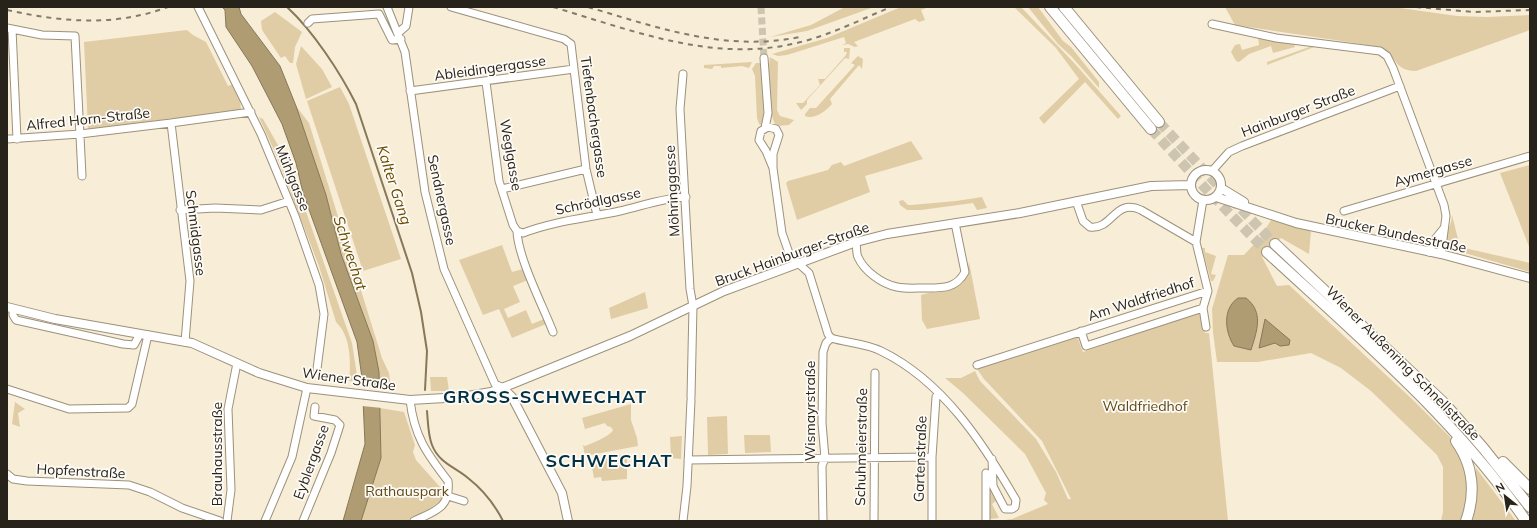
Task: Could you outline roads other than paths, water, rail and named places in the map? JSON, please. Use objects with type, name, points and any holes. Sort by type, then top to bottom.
[{"type":"highway","points":[[1050,7],[1151,129]]},
{"type":"highway","points":[[1064,7],[1160,122]]},
{"type":"highway","name":"Wiener Außenring Schnellstraße","points":[[1275,244],[1445,404],[1484,448],[1530,507]]},
{"type":"highway","name":"Wiener Außenring Schnellstraße","points":[[1267,252],[1386,362],[1447,423],[1499,483],[1526,521]]},
{"type":"highway","points":[[1447,423],[1452,435],[1466,458],[1471,476],[1472,496],[1466,521]]},
{"type":"highway","points":[[1484,448],[1496,454],[1530,489]]},
{"type":"main road","points":[[1200,171],[1212,171],[1220,180],[1221,188],[1216,197],[1210,200],[1203,200],[1194,195],[1191,186],[1192,180],[1200,171]]},
{"type":"main road","name":"Bruck Hainburger-Straße","points":[[503,388],[630,336],[724,291],[856,242],[887,234],[1076,202],[1151,186],[1191,186]]},
{"type":"main road","points":[[1221,188],[1257,210]]},
{"type":"main road","points":[[1216,197],[1257,210]]},
{"type":"main road","name":"Brucker Bundesstraße","points":[[1257,210],[1323,230],[1441,254],[1530,278]]},
{"type":"main road","name":"Wiener Straße","points":[[10,308],[74,322],[186,342],[204,348],[259,373],[308,388],[410,400],[462,397],[491,392],[503,388]]},
{"type":"main road","points":[[503,388],[512,397],[562,493],[568,521]]},
{"type":"street","name":"Mühlgasse","points":[[198,7],[251,112],[289,201],[319,284],[324,306],[317,369]]},
{"type":"street","name":"Sendnergasse","points":[[387,7],[406,56],[425,192],[444,269],[495,384],[503,388]]},
{"type":"street","points":[[308,23],[312,18],[379,14],[392,40],[399,36],[406,26],[409,7]]},
{"type":"street","name":"Tiefenbachergasse","points":[[452,7],[564,40],[571,44],[586,170],[597,215]]},
{"type":"street","points":[[1212,24],[1276,38],[1380,50],[1387,56],[1400,86],[1444,205],[1444,228],[1441,254]]},
{"type":"street","points":[[17,139],[10,28],[42,35],[75,36],[82,176]]},
{"type":"street","points":[[764,58],[768,128]]},
{"type":"street","name":"Ableidingergasse","points":[[410,91],[574,69]]},
{"type":"street","name":"Möhringgasse","points":[[683,74],[680,108],[686,197],[687,244],[693,306],[691,398],[683,521]]},
{"type":"street","name":"Weglgasse","points":[[486,82],[502,189],[513,225],[517,231],[517,240],[525,263],[553,332]]},
{"type":"street","name":"Hainburger Straße","points":[[1212,171],[1229,152],[1242,146],[1400,86]]},
{"type":"street","name":"Alfred Horn-Straße","points":[[7,139],[80,134],[171,125],[251,112]]},
{"type":"street","name":"Schmidgasse","points":[[171,125],[190,289],[186,342]]},
{"type":"street","points":[[768,128],[779,135],[776,144],[773,168],[782,233],[790,256],[809,273],[828,334],[831,338],[850,341],[880,350],[915,371],[956,412],[992,459],[1016,500],[1015,507],[1012,509],[1005,509],[993,486],[992,459]]},
{"type":"street","points":[[768,128],[759,135],[759,140],[763,145],[773,168]]},
{"type":"street","points":[[763,145],[770,147],[776,144]]},
{"type":"street","name":"Aymergasse","points":[[1344,211],[1530,156]]},
{"type":"street","points":[[502,189],[586,170]]},
{"type":"street","name":"Schrödlgasse","points":[[517,231],[523,232],[534,228],[676,197],[686,197]]},
{"type":"street","points":[[1203,200],[1196,242],[1208,291],[1203,308],[1206,326]]},
{"type":"street","points":[[180,210],[215,208],[261,210],[289,201]]},
{"type":"street","points":[[1076,202],[1083,221],[1090,227],[1102,225],[1122,208],[1133,208],[1141,210],[1196,242]]},
{"type":"street","points":[[856,242],[858,257],[866,267],[882,281],[897,287],[940,288],[952,285],[961,280],[965,272],[955,223]]},
{"type":"street","points":[[1429,252],[1436,238],[1444,228]]},
{"type":"street","name":"Am Waldfriedhof","points":[[977,365],[1208,291]]},
{"type":"street","name":"Wiener Straße","points":[[10,308],[16,320],[132,345],[144,335]]},
{"type":"street","name":"Am Waldfriedhof","points":[[1081,331],[1086,346],[1203,308]]},
{"type":"street","name":"Wiener Straße","points":[[74,322],[90,336]]},
{"type":"street","points":[[7,389],[69,409],[128,408],[131,406],[144,335]]},
{"type":"street","name":"Wismayrstraße","points":[[823,521],[822,466],[825,458],[822,423],[823,352],[826,343],[831,338]]},
{"type":"street","name":"Brauhausstraße","points":[[227,521],[231,490],[227,414],[237,363]]},
{"type":"street","name":"Schuhmeierstraße","points":[[874,521],[873,458],[875,373]]},
{"type":"street","points":[[265,521],[292,457],[308,388]]},
{"type":"street","name":"Gartenstraße","points":[[932,521],[932,457],[936,397]]},
{"type":"street","points":[[410,400],[422,445],[448,481],[448,500],[439,509],[414,521]]},
{"type":"street","name":"Eyblergasse","points":[[303,521],[331,454],[340,425],[335,420],[314,416],[315,407]]},
{"type":"street","points":[[688,460],[932,457]]},
{"type":"street","points":[[986,473],[986,521]]},
{"type":"street","name":"Hopfenstraße","points":[[7,474],[13,479],[129,486],[150,492],[182,508],[220,521]]},
{"type":"street","points":[[448,496],[464,501]]},
{"type":"waterway","name":"Kalter Gang","points":[[287,7],[325,52],[356,104],[412,273],[421,312],[427,351],[425,390]]},
{"type":"waterway","name":"Kalter Gang","points":[[427,411],[428,428],[435,451],[443,460],[463,474],[483,492],[503,521]]},
{"type":"tunnel","points":[[761,7],[764,58]]},
{"type":"tunnel","points":[[1159,122],[1275,244]]},
{"type":"tunnel","points":[[1151,129],[1267,252]]},
{"type":"railway","points":[[7,10],[68,20],[108,20],[128,18],[168,7]]},
{"type":"railway","points":[[553,7],[641,34],[671,41],[731,49],[761,49],[805,41],[830,33],[891,7]]},
{"type":"railway","points":[[588,7],[667,30],[719,40],[745,42],[772,41],[800,37]]},
{"type":"railway","points":[[1416,7],[1473,12],[1530,10]]},
{"type":"district","name":"GROSS-SCHWECHAT","points":[[545,397]]},
{"type":"district","name":"SCHWECHAT","points":[[609,461]]},
{"type":"water label","name":"Schwechat","points":[[350,253]]},
{"type":"park label","name":"Waldfriedhof","points":[[1145,406]]},
{"type":"park label","name":"Rathauspark","points":[[407,491]]}]
